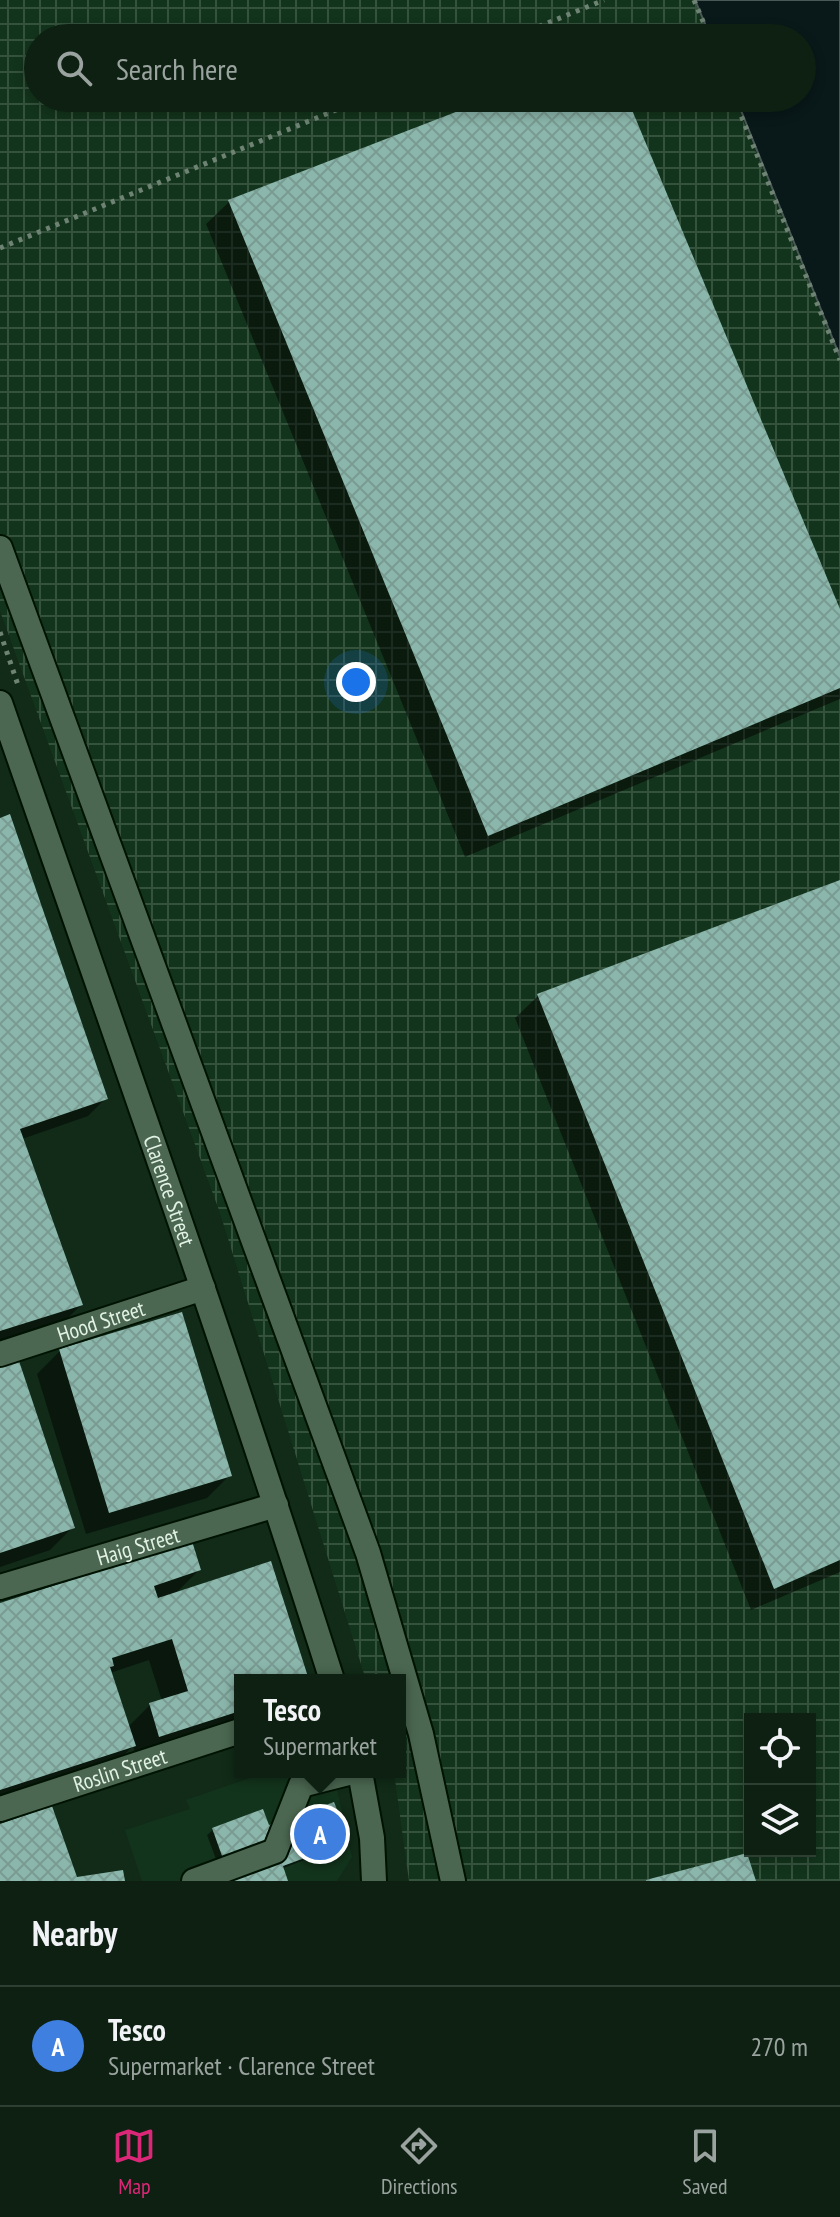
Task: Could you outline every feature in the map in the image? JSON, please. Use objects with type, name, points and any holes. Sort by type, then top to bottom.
[{"type":"street","points":[[0,548],[368,1553],[403,1674]]},
{"type":"street","name":"Clarence Street","points":[[0,703],[4,729],[203,1288],[330,1674]]},
{"type":"street","name":"Hood Street","points":[[0,1354],[203,1288]]},
{"type":"street","name":"Haig Street","points":[[0,1587],[276,1505]]},
{"type":"street","points":[[406,1683],[421,1734],[453,1881]]},
{"type":"street","name":"Roslin Street","points":[[0,1809],[234,1733]]},
{"type":"street","points":[[194,1881],[275,1851],[301,1785],[328,1778]]},
{"type":"street","points":[[361,1778],[372,1838],[374,1881]]},
{"type":"path","points":[[545,24],[604,0]]},
{"type":"path","points":[[694,0],[704,24]]},
{"type":"path","points":[[0,248],[331,112]]},
{"type":"path","points":[[740,112],[840,360]]},
{"type":"shaded area","points":[[0,0],[694,0],[704,24],[24,24],[24,112],[740,112],[840,360],[840,1881],[409,1881],[395,1778],[406,1778],[406,1674],[364,1674],[220,1213],[0,611]]},
{"type":"shaded area","points":[[695,0],[840,0],[840,357],[742,112],[816,112],[816,24],[705,24]]},
{"type":"shaded area","points":[[250,1778],[334,1778],[352,1857],[337,1881],[142,1881],[125,1830],[190,1809],[186,1800]]},
{"type":"building","points":[[456,112],[633,112],[840,609],[840,688],[488,836],[228,200]]},
{"type":"building","points":[[10,814],[108,1099],[20,1129],[83,1305],[0,1331],[0,818]]},
{"type":"building","points":[[840,880],[840,1560],[774,1589],[537,994]]},
{"type":"building","points":[[182,1312],[232,1476],[109,1513],[59,1349]]},
{"type":"building","points":[[18,1358],[75,1528],[0,1553],[0,1364]]},
{"type":"building","points":[[192,1541],[201,1570],[154,1586],[158,1598],[271,1561],[307,1674],[234,1674],[234,1713],[159,1737],[149,1703],[188,1691],[172,1639],[112,1658],[114,1666],[110,1667],[136,1746],[0,1790],[0,1603]]},
{"type":"building","points":[[334,1802],[341,1820],[327,1826],[334,1843],[316,1850],[302,1814]]},
{"type":"building","points":[[52,1806],[77,1877],[123,1870],[125,1881],[0,1881],[0,1824]]},
{"type":"building","points":[[263,1809],[269,1825],[298,1814],[313,1855],[283,1866],[288,1881],[231,1881],[212,1828]]},
{"type":"building","points":[[744,1854],[744,1857],[748,1857],[756,1881],[646,1881]]},
{"type":"place","name":"Tesco","points":[[320,1834]]}]
